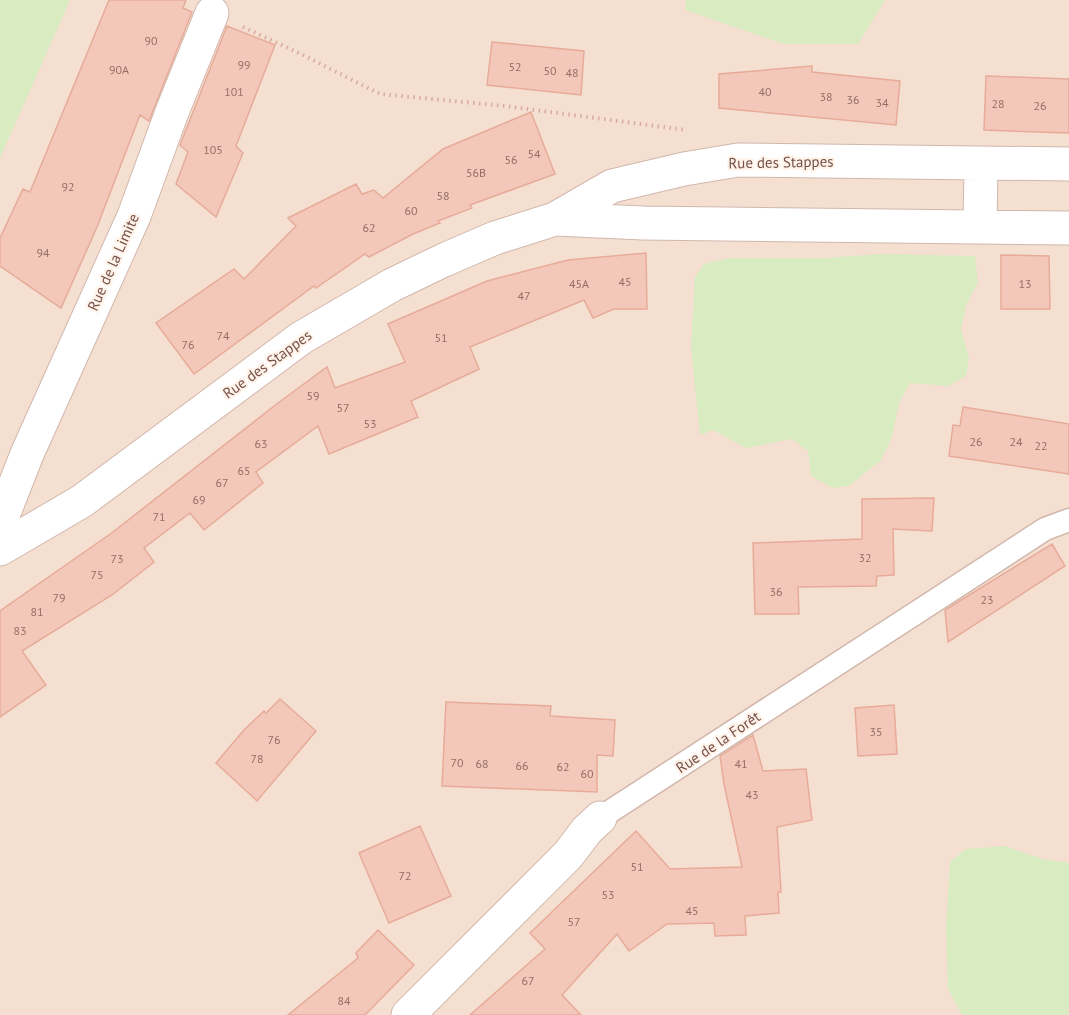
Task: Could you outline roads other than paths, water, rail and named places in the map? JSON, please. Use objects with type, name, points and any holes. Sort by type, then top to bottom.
[{"type":"street","name":"Rue de la Limite","points":[[0,523],[27,454],[134,216],[172,112],[217,7]]},
{"type":"street","name":"Rue des Stappes","points":[[0,549],[82,501],[301,338],[350,308],[444,260],[495,238],[555,219],[612,186],[684,169],[738,160],[1069,164]]},
{"type":"street","points":[[980,227],[981,164]]},
{"type":"street","name":"Rue des Stappes","points":[[555,219],[643,223],[1069,228]]},
{"type":"street","name":"Rue de la Forêt","points":[[408,1015],[568,855],[586,831],[600,818]]},
{"type":"lane","name":"Rue de la Forêt","points":[[600,818],[1046,529],[1069,520]]}]
